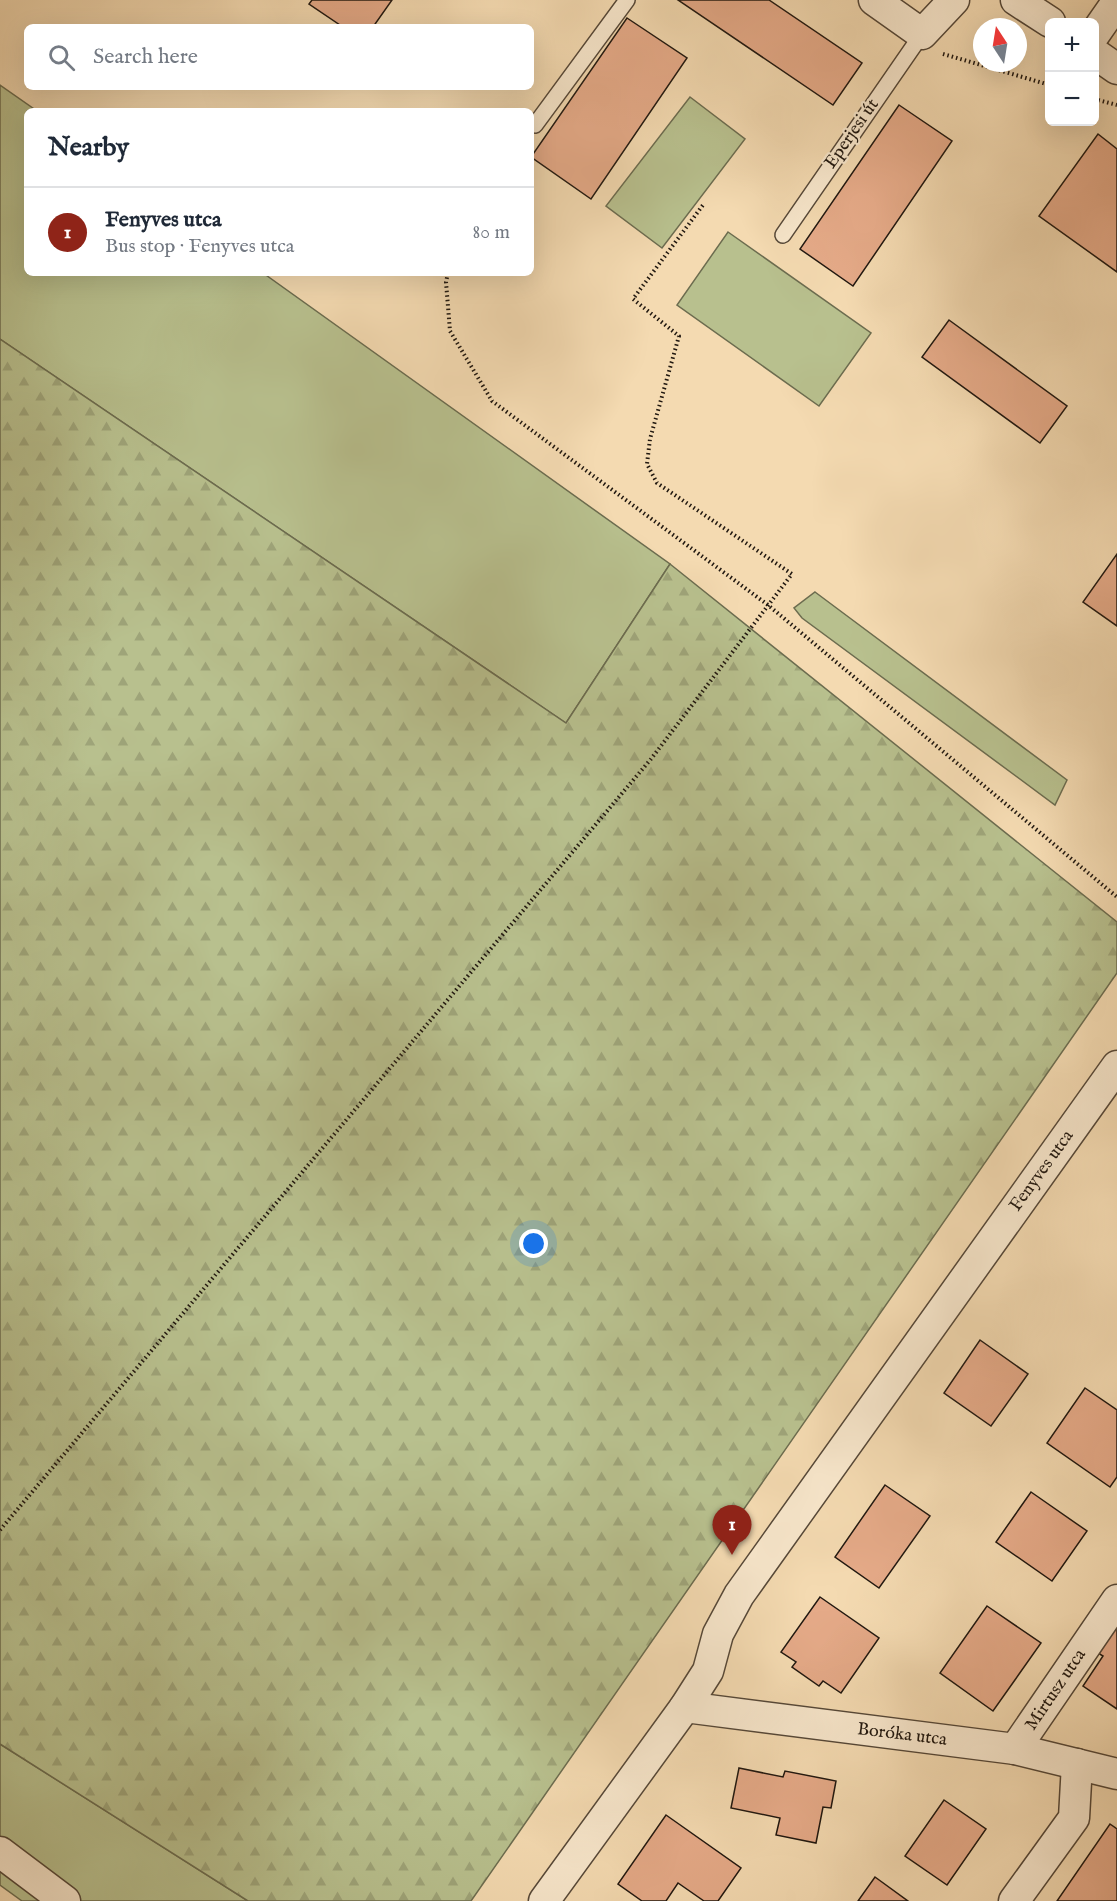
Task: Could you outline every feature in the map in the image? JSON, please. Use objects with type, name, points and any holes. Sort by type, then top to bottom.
[{"type":"street","points":[[873,0],[918,40]]},
{"type":"street","name":"Eperjesi út","points":[[918,40],[954,0]]},
{"type":"street","points":[[1016,0],[1045,19]]},
{"type":"street","points":[[1099,29],[1117,2]]},
{"type":"street","points":[[1099,56],[1117,69]]},
{"type":"street","name":"Fenyves utca","points":[[544,1901],[685,1707],[708,1671],[718,1634],[739,1595],[1117,1066]]},
{"type":"street","name":"Mirtusz utca","points":[[1015,1749],[1117,1600]]},
{"type":"street","name":"Boróka utca","points":[[685,1707],[1015,1749],[1117,1774]]},
{"type":"street","points":[[1014,1901],[1074,1818],[1077,1764]]},
{"type":"street","points":[[0,1852],[65,1901]]},
{"type":"lane","points":[[535,125],[627,0]]},
{"type":"lane","name":"Eperjesi út","points":[[783,235],[918,40]]},
{"type":"path","points":[[918,40],[1045,84]]},
{"type":"path","points":[[1099,100],[1117,105]]},
{"type":"path","points":[[0,1530],[651,759],[792,574],[657,483],[647,464],[650,439],[679,336],[633,299],[703,205]]},
{"type":"path","points":[[447,276],[450,331],[492,401],[768,605],[1117,897]]},
{"type":"green space","points":[[0,85],[33,108],[24,108],[24,276],[267,276],[670,564],[566,723],[0,339]]},
{"type":"green space","points":[[690,97],[745,139],[662,248],[606,206]]},
{"type":"green space","points":[[728,232],[871,333],[819,406],[677,305]]},
{"type":"green space","points":[[0,339],[566,723],[670,564],[1117,922],[1117,973],[471,1901],[248,1901],[0,1744]]},
{"type":"green space","points":[[815,592],[1067,780],[1055,805],[802,618],[794,608]]},
{"type":"green space","points":[[0,1744],[248,1901],[22,1901],[0,1885]]},
{"type":"building","points":[[312,0],[392,0],[375,24],[339,24],[309,4]]},
{"type":"building","points":[[678,0],[769,0],[862,63],[833,105]]},
{"type":"building","points":[[627,18],[687,58],[591,199],[534,159],[534,153]]},
{"type":"building","points":[[899,105],[952,141],[853,286],[800,249]]},
{"type":"building","points":[[1098,134],[1117,149],[1117,272],[1039,216]]},
{"type":"building","points":[[949,320],[1067,406],[1040,443],[922,357]]},
{"type":"building","points":[[1117,554],[1117,626],[1083,602]]},
{"type":"building","points":[[980,1340],[1028,1374],[991,1426],[944,1393]]},
{"type":"building","points":[[1085,1388],[1117,1410],[1117,1477],[1110,1487],[1047,1443]]},
{"type":"building","points":[[885,1485],[930,1516],[879,1588],[835,1557]]},
{"type":"building","points":[[1031,1492],[1087,1531],[1052,1581],[996,1542]]},
{"type":"building","points":[[820,1597],[879,1638],[841,1693],[823,1681],[819,1686],[792,1667],[796,1662],[781,1652]]},
{"type":"building","points":[[987,1606],[1041,1643],[993,1711],[940,1673]]},
{"type":"building","points":[[1117,1626],[1117,1709],[1083,1686],[1103,1656],[1098,1653]]},
{"type":"building","points":[[739,1768],[783,1777],[785,1771],[836,1781],[831,1808],[823,1807],[816,1843],[776,1835],[780,1818],[731,1808]]},
{"type":"building","points":[[944,1800],[986,1829],[947,1885],[905,1856]]},
{"type":"building","points":[[666,1815],[741,1868],[718,1901],[704,1901],[678,1883],[666,1901],[642,1901],[618,1884]]},
{"type":"building","points":[[1110,1824],[1117,1829],[1117,1901],[1057,1901]]},
{"type":"building","points":[[875,1877],[908,1901],[858,1901]]},
{"type":"place","name":"Fenyves utca","points":[[732,1555]]}]
